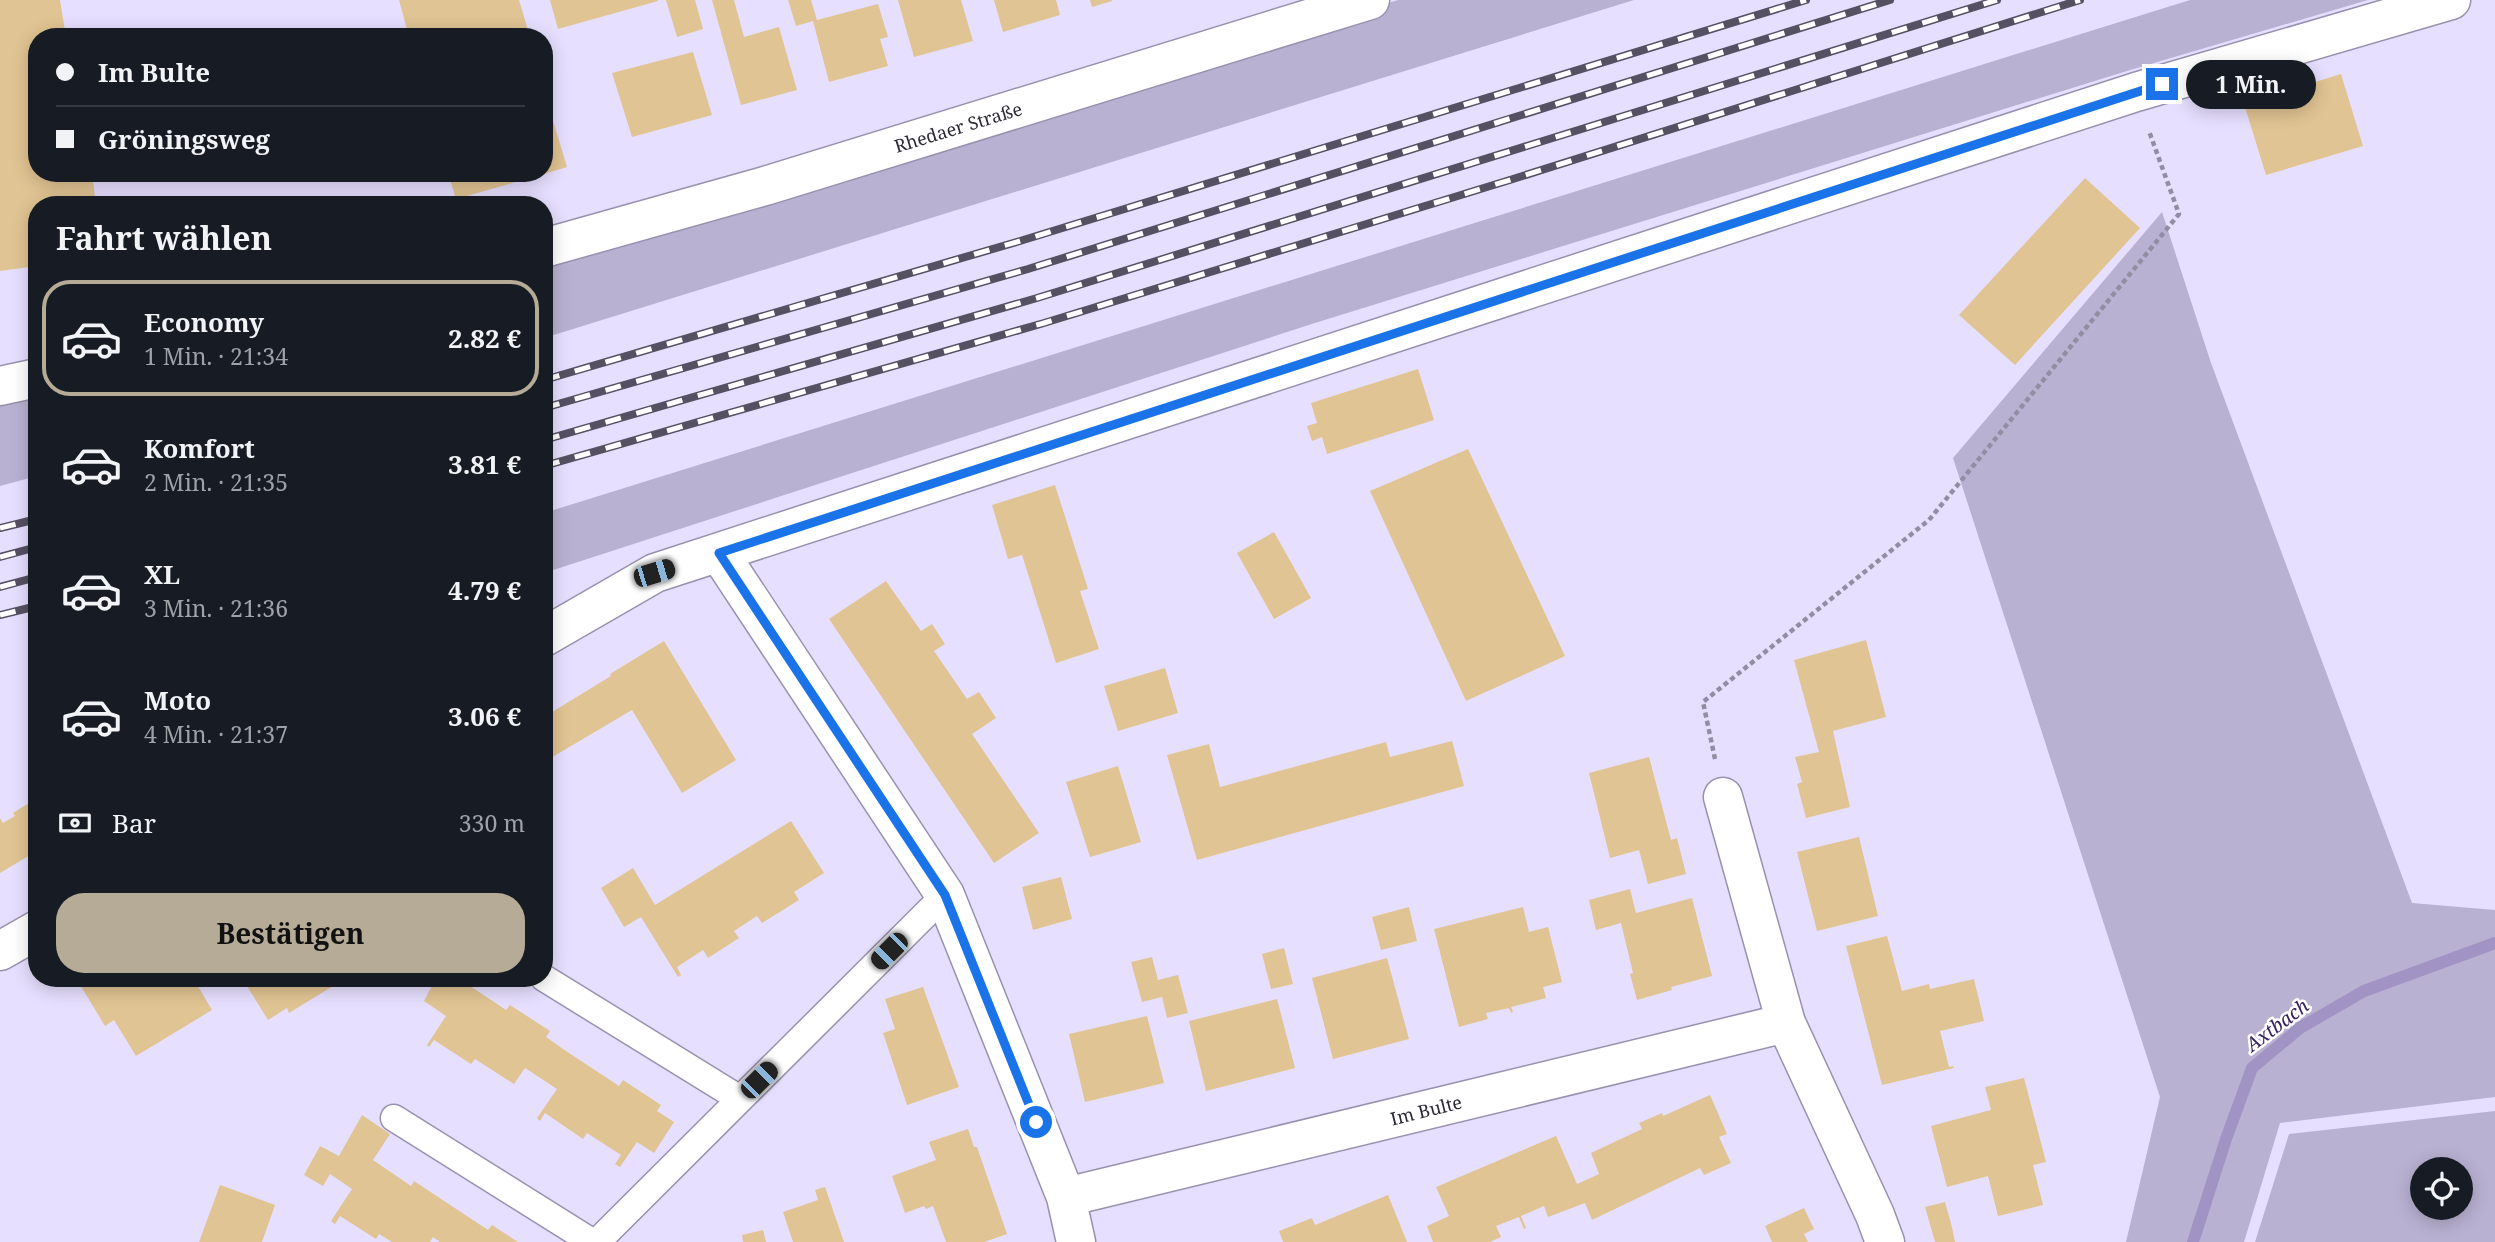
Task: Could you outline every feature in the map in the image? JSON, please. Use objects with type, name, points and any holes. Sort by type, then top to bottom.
[{"type":"street","name":"Rhedaer Straße","points":[[553,245],[765,186],[1370,0]]},
{"type":"street","points":[[553,632],[654,573],[2136,92],[2451,0]]},
{"type":"street","points":[[0,386],[28,380]]},
{"type":"street","points":[[719,553],[945,895],[1066,1198],[1076,1242]]},
{"type":"street","points":[[1723,797],[1786,1024],[1885,1242]]},
{"type":"street","points":[[0,951],[28,935]]},
{"type":"street","name":"Im Bulte","points":[[1066,1198],[1786,1024]]},
{"type":"lane","points":[[394,1118],[594,1242],[945,895]]},
{"type":"lane","points":[[553,984],[740,1099]]},
{"type":"path","points":[[1723,797],[1703,702],[1929,520],[2179,214],[2136,92]]},
{"type":"shaded area","points":[[1398,0],[1634,0],[553,335],[553,260]]},
{"type":"shaded area","points":[[2190,0],[2368,0],[2127,71],[1315,323],[553,570],[553,510]]},
{"type":"shaded area","points":[[2162,212],[2211,363],[2412,903],[2495,910],[2495,1097],[2280,1123],[2244,1242],[2126,1242],[2160,1097],[1953,458]]},
{"type":"shaded area","points":[[28,400],[28,478],[0,486],[0,406]]},
{"type":"shaded area","points":[[2495,1111],[2495,1242],[2255,1242],[2289,1134]]},
{"type":"building","points":[[0,0],[60,0],[65,28],[28,28],[28,182],[93,182],[95,196],[28,196],[28,267],[0,271]]},
{"type":"building","points":[[399,0],[519,0],[527,28],[407,28]]},
{"type":"building","points":[[550,0],[658,0],[658,1],[558,29]]},
{"type":"building","points":[[666,0],[695,0],[703,29],[677,37]]},
{"type":"building","points":[[712,0],[734,0],[744,37],[779,27],[797,90],[741,105]]},
{"type":"building","points":[[788,0],[811,0],[817,20],[878,4],[888,37],[880,39],[888,66],[829,82],[813,21],[796,26]]},
{"type":"building","points":[[898,0],[961,0],[973,41],[914,57]]},
{"type":"building","points":[[994,0],[1056,0],[1060,15],[1003,32]]},
{"type":"building","points":[[1090,0],[1112,0],[1112,1],[1092,7]]},
{"type":"building","points":[[693,52],[712,115],[632,137],[612,73]]},
{"type":"building","points":[[2341,74],[2363,146],[2266,175],[2244,104]]},
{"type":"building","points":[[553,121],[567,167],[553,171]]},
{"type":"building","points":[[2085,178],[2140,228],[2015,365],[1959,315]]},
{"type":"building","points":[[451,182],[516,182],[467,196],[455,196]]},
{"type":"building","points":[[1418,369],[1434,420],[1327,454],[1322,437],[1312,441],[1307,426],[1317,423],[1311,403]]},
{"type":"building","points":[[1468,449],[1565,656],[1466,701],[1370,491]]},
{"type":"building","points":[[1055,485],[1088,589],[1080,591],[1099,649],[1056,663],[1022,555],[1008,559],[992,505]]},
{"type":"building","points":[[1274,532],[1311,598],[1274,619],[1237,553]]},
{"type":"building","points":[[886,581],[921,631],[932,624],[945,644],[934,651],[967,699],[979,692],[996,718],[972,734],[1039,833],[994,863],[829,619]]},
{"type":"building","points":[[1866,640],[1886,717],[1833,731],[1850,807],[1806,818],[1797,784],[1802,782],[1795,757],[1819,752],[1794,660]]},
{"type":"building","points":[[664,641],[736,760],[682,793],[632,710],[553,757],[553,711],[611,676],[610,674]]},
{"type":"building","points":[[1165,668],[1178,713],[1118,731],[1104,686]]},
{"type":"building","points":[[1452,741],[1464,786],[1197,860],[1167,755],[1209,744],[1220,787],[1386,742],[1390,757]]},
{"type":"building","points":[[1649,757],[1671,840],[1677,838],[1686,874],[1648,884],[1639,850],[1610,858],[1589,773]]},
{"type":"building","points":[[1118,766],[1141,842],[1090,857],[1066,782]]},
{"type":"building","points":[[28,804],[28,856],[0,873],[0,818],[3,823],[15,816],[13,813]]},
{"type":"building","points":[[791,821],[824,873],[794,892],[799,900],[762,923],[757,916],[734,931],[739,938],[708,958],[703,950],[677,967],[681,975],[678,977],[641,917],[624,927],[601,888],[633,868],[655,905]]},
{"type":"building","points":[[1859,837],[1878,916],[1817,931],[1797,852]]},
{"type":"building","points":[[1061,877],[1072,919],[1033,930],[1022,887]]},
{"type":"building","points":[[1630,889],[1636,913],[1692,898],[1712,976],[1637,1000],[1621,923],[1596,930],[1589,900]]},
{"type":"building","points":[[1409,907],[1417,941],[1381,950],[1372,917]]},
{"type":"building","points":[[1523,907],[1529,932],[1548,927],[1562,982],[1543,987],[1546,998],[1511,1007],[1511,1013],[1509,1008],[1486,1013],[1488,1019],[1459,1027],[1434,929]]},
{"type":"building","points":[[1887,936],[1902,991],[1929,984],[1930,989],[1974,979],[1984,1021],[1940,1031],[1949,1067],[1954,1068],[1882,1085],[1846,946]]},
{"type":"building","points":[[1284,948],[1293,984],[1271,989],[1262,954]]},
{"type":"building","points":[[1152,957],[1158,980],[1178,975],[1188,1013],[1167,1018],[1162,997],[1142,1002],[1131,962]]},
{"type":"building","points":[[1387,958],[1409,1039],[1333,1059],[1312,978]]},
{"type":"building","points":[[81,987],[198,987],[212,1010],[136,1056],[114,1020],[105,1026]]},
{"type":"building","points":[[248,987],[331,987],[289,1013],[287,1008],[268,1020]]},
{"type":"building","points":[[431,987],[472,987],[506,1010],[510,1005],[550,1031],[546,1037],[563,1049],[619,1086],[623,1080],[661,1105],[657,1111],[674,1122],[654,1153],[637,1142],[620,1167],[615,1164],[621,1155],[587,1133],[583,1139],[545,1113],[540,1121],[537,1118],[557,1089],[525,1068],[514,1084],[475,1059],[471,1064],[434,1040],[429,1047],[427,1045],[446,1016],[424,1001]]},
{"type":"building","points":[[923,987],[959,1087],[907,1105],[883,1033],[895,1029],[885,999]]},
{"type":"building","points":[[1277,999],[1295,1068],[1206,1091],[1189,1021]]},
{"type":"building","points":[[1147,1016],[1164,1083],[1085,1102],[1069,1034]]},
{"type":"building","points":[[2024,1078],[2046,1162],[2033,1165],[2043,1205],[1998,1216],[1988,1176],[1947,1187],[1931,1126],[1991,1110],[1985,1087]]},
{"type":"building","points":[[1710,1095],[1727,1134],[1719,1137],[1731,1163],[1704,1175],[1700,1168],[1592,1220],[1585,1203],[1548,1217],[1544,1206],[1521,1216],[1526,1228],[1524,1229],[1519,1217],[1496,1226],[1501,1237],[1490,1242],[1433,1242],[1427,1226],[1449,1216],[1436,1187],[1556,1136],[1577,1184],[1599,1174],[1591,1153],[1642,1129],[1639,1123],[1662,1113],[1663,1116]]},
{"type":"building","points":[[362,1115],[390,1134],[373,1160],[411,1186],[414,1181],[488,1230],[492,1225],[518,1242],[440,1242],[433,1237],[430,1242],[392,1242],[379,1234],[376,1239],[340,1216],[335,1224],[331,1221],[352,1189],[330,1174],[323,1186],[304,1175],[320,1146],[339,1156]]},
{"type":"building","points":[[968,1129],[974,1147],[977,1147],[1007,1234],[984,1242],[946,1242],[933,1206],[926,1209],[924,1206],[905,1213],[892,1176],[936,1160],[929,1142]]},
{"type":"building","points":[[220,1185],[275,1205],[262,1242],[199,1242]]},
{"type":"building","points":[[825,1187],[844,1242],[793,1242],[783,1212],[818,1200],[815,1190]]},
{"type":"building","points":[[1388,1195],[1407,1242],[1283,1242],[1279,1231],[1312,1218],[1315,1225]]},
{"type":"building","points":[[1945,1202],[1955,1242],[1935,1242],[1925,1207]]},
{"type":"building","points":[[1804,1208],[1814,1229],[1804,1234],[1808,1242],[1772,1242],[1765,1226]]},
{"type":"building","points":[[763,1230],[766,1242],[743,1242],[742,1235]]},
{"type":"waterway","name":"Axtbach","points":[[2193,1242],[2252,1068],[2300,1028],[2364,991],[2495,943]]},
{"type":"railway","points":[[553,377],[1020,241],[1806,0]]},
{"type":"railway","points":[[553,405],[1028,269],[1890,0]]},
{"type":"railway","points":[[553,437],[1037,298],[1997,0]]},
{"type":"railway","points":[[553,463],[1044,323],[1513,179],[2080,0]]},
{"type":"railway","points":[[0,528],[28,521]]},
{"type":"railway","points":[[0,557],[28,549]]},
{"type":"railway","points":[[0,587],[28,579]]},
{"type":"railway","points":[[0,615],[28,608]]},
{"type":"route","points":[[1036,1122],[945,895],[719,553],[2162,84]]}]
